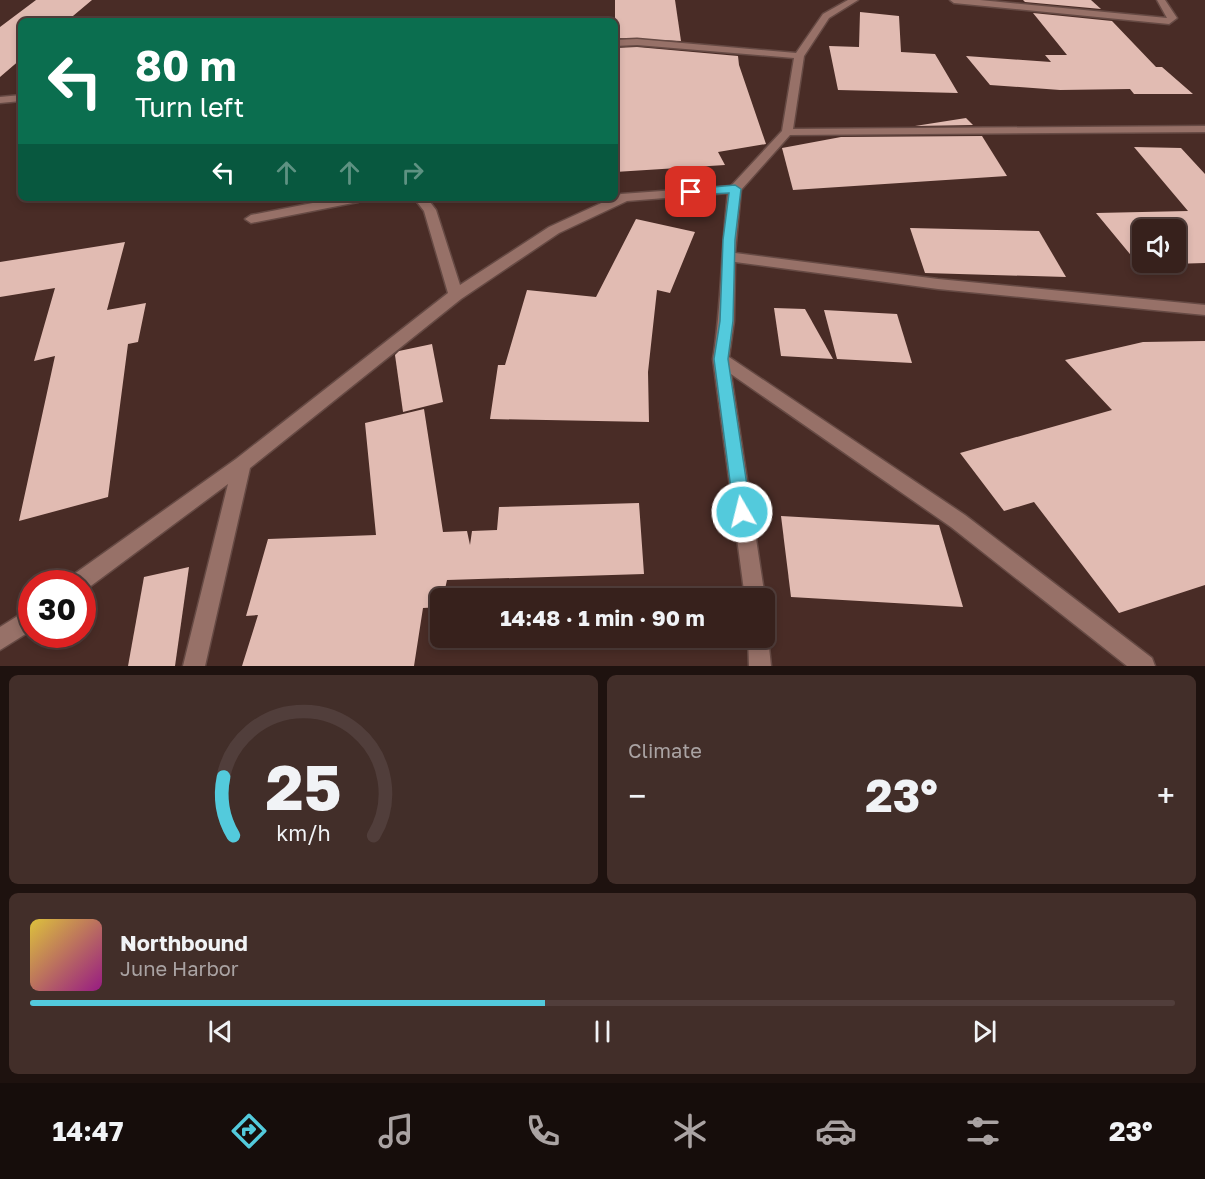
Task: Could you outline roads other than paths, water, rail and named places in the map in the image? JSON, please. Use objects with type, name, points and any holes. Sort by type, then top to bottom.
[{"type":"street","points":[[754,588],[721,359],[727,321],[735,189],[787,132],[799,56],[826,16],[854,0]]},
{"type":"street","points":[[954,0],[1169,21],[1173,18],[1161,0]]},
{"type":"street","points":[[618,43],[636,42],[799,56]]},
{"type":"street","points":[[0,99],[18,98]]},
{"type":"street","points":[[787,132],[1205,129]]},
{"type":"street","points":[[618,200],[625,197],[735,189]]},
{"type":"street","points":[[250,219],[343,201]]},
{"type":"street","points":[[422,201],[430,210],[456,296]]},
{"type":"street","points":[[96,570],[242,464],[456,296],[554,230],[616,201]]},
{"type":"street","points":[[730,257],[938,284],[1205,310]]},
{"type":"street","points":[[721,359],[958,520],[1144,666]]},
{"type":"street","points":[[194,666],[242,464]]},
{"type":"street","points":[[0,640],[18,627]]},
{"type":"street","points":[[759,648],[760,666]]}]
